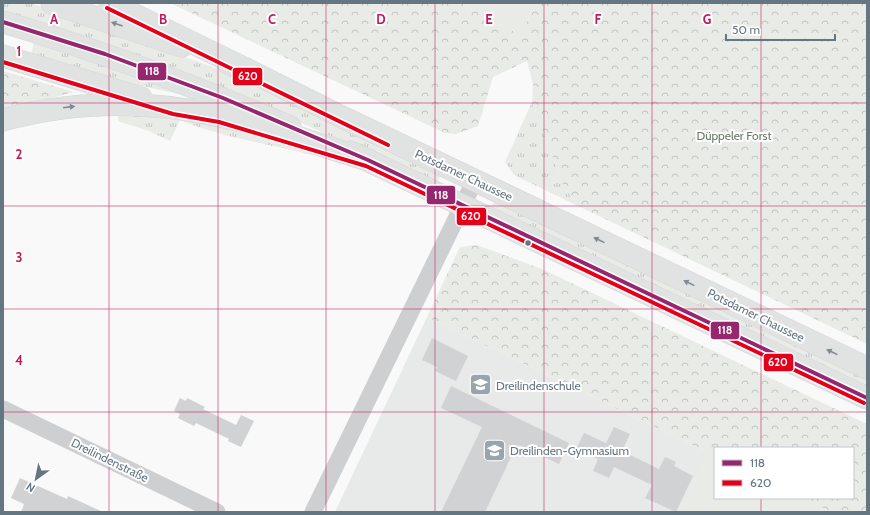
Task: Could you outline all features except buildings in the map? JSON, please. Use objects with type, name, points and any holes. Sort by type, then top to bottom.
[{"type":"main road","name":"Potsdamer Chaussee","points":[[52,3],[115,23],[246,69],[867,368]]},
{"type":"main road","points":[[110,3],[246,69]]},
{"type":"main road","points":[[3,22],[104,54],[223,98],[368,160],[867,398]]},
{"type":"main road","points":[[3,56],[175,108]]},
{"type":"main road","points":[[3,120],[30,112],[73,106],[126,105],[175,108],[220,116],[368,160]]},
{"type":"street","points":[[313,512],[474,180]]},
{"type":"street","name":"Dreilindenstraße","points":[[3,409],[217,512]]},
{"type":"shaded area","name":"Dreilindenschule","points":[[427,317],[714,456],[714,499],[832,512],[335,512]]},
{"type":"green space","points":[[3,3],[29,3],[36,5],[93,23],[218,69],[268,90],[442,173],[436,184],[275,111],[3,14]]},
{"type":"green space","name":"Düppeler Forst","points":[[170,3],[461,3],[519,34],[538,3],[867,3],[867,344],[578,206],[563,185],[532,102],[533,84],[527,61],[493,77],[478,126],[456,134],[445,133]]},
{"type":"green space","points":[[461,3],[538,3],[519,34]]},
{"type":"green space","points":[[34,42],[95,62],[184,95],[113,80],[31,55]]},
{"type":"green space","points":[[3,71],[74,92],[3,110]]},
{"type":"green space","points":[[532,102],[563,185],[578,206],[514,175],[505,162]]},
{"type":"green space","points":[[118,112],[181,116],[314,151],[344,165],[303,153],[221,134],[180,120],[170,141],[149,131],[118,121]]},
{"type":"green space","points":[[496,199],[867,376],[867,391],[490,210]]},
{"type":"green space","points":[[477,245],[542,269],[867,424],[867,512],[831,512],[804,499],[854,499],[854,447],[714,447],[714,456],[427,317],[460,247]]},
{"type":"green space","points":[[707,452],[714,456],[714,499],[804,499],[832,512],[678,512]]},
{"type":"transit line","name":"620","points":[[107,8],[388,145]]},
{"type":"transit line","name":"118","points":[[3,22],[105,54],[223,98],[368,160],[867,398]]},
{"type":"transit line","name":"620","points":[[3,62],[173,114],[219,122],[366,166],[864,403]]},
{"type":"place","name":"Dreilindenschule","points":[[481,385]]},
{"type":"place","name":"Dreilinden-Gymnasium","points":[[495,450]]}]
